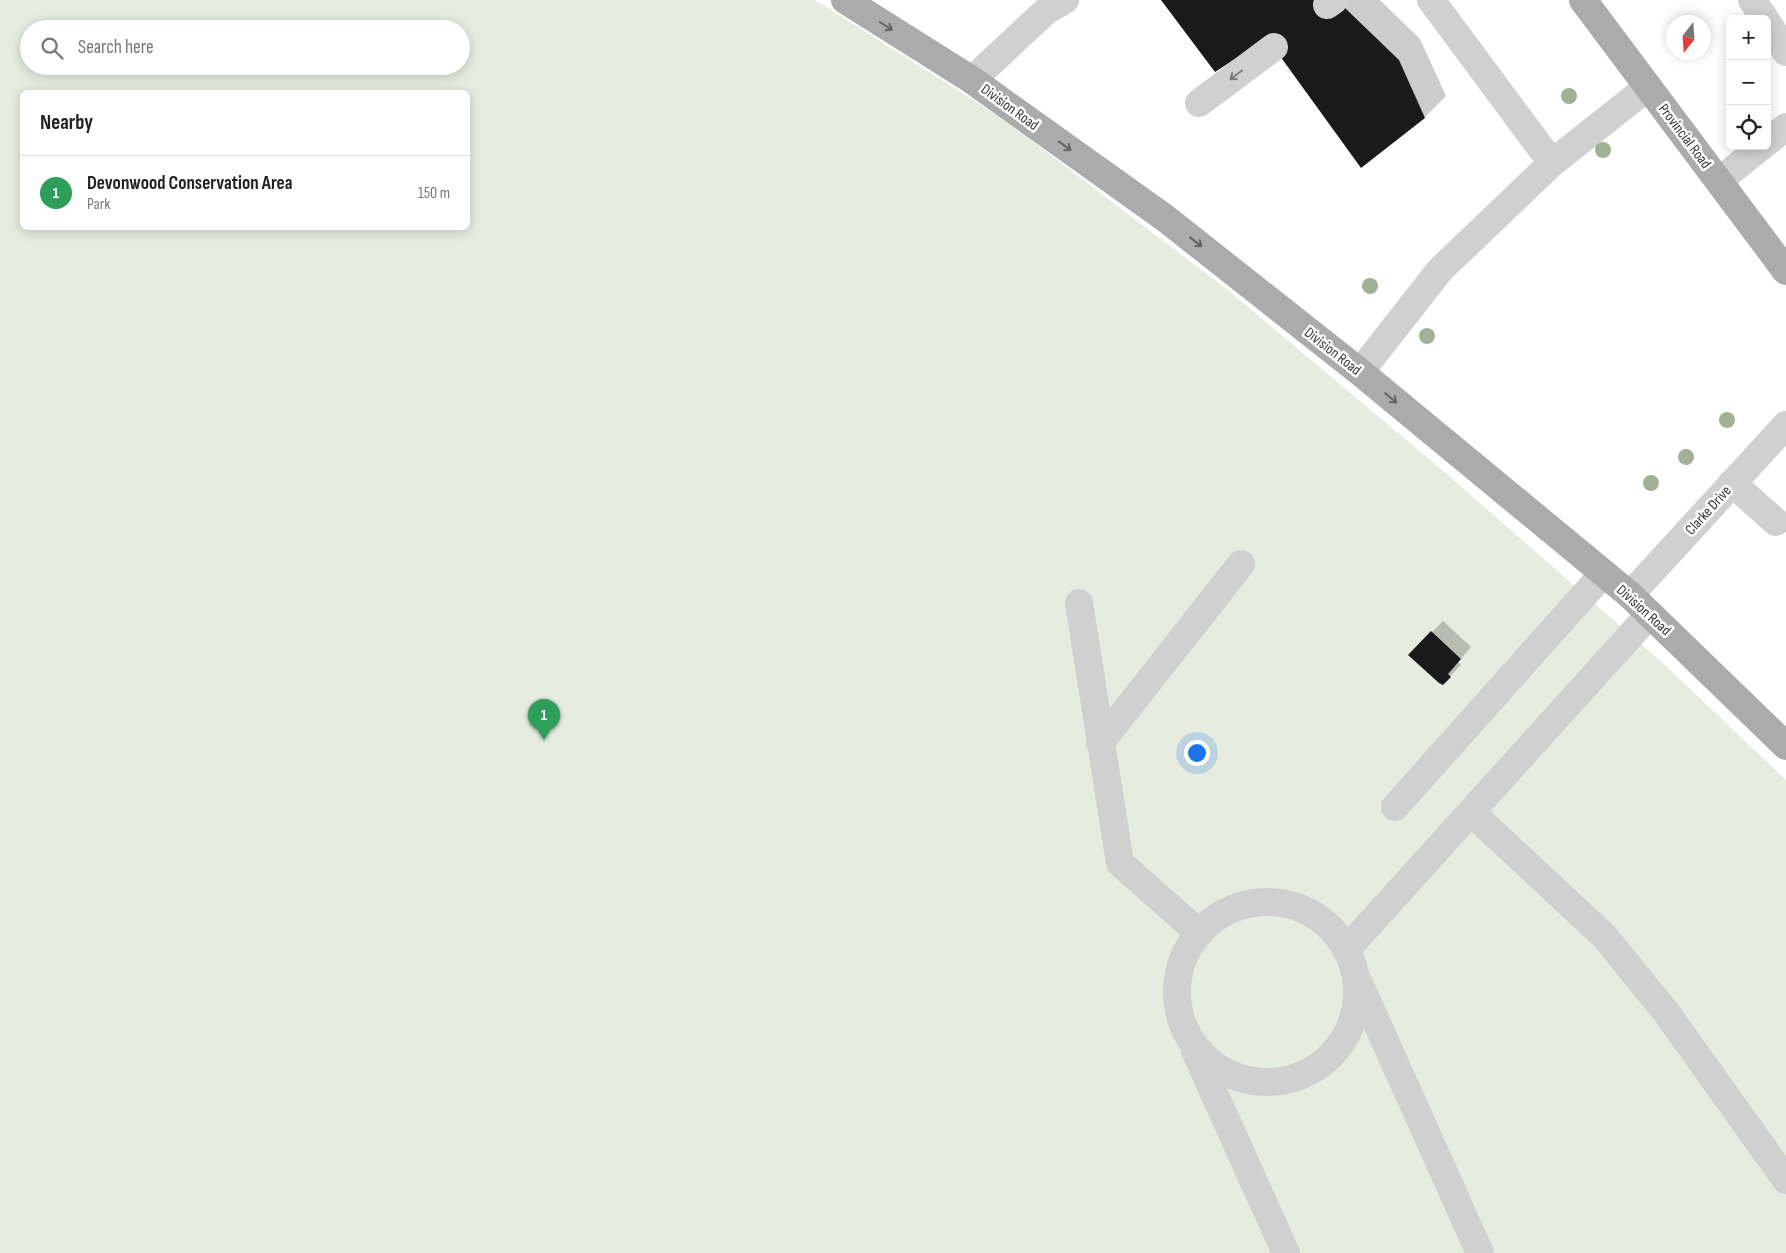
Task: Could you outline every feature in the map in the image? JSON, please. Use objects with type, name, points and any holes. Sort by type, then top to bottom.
[{"type":"main road","name":"Division Road","points":[[845,0],[972,80],[1165,218],[1360,372],[1630,595],[1786,746]]},
{"type":"main road","name":"Provincial Road","points":[[1584,0],[1786,271]]},
{"type":"street","points":[[972,80],[1046,11],[1065,0]]},
{"type":"street","points":[[1431,0],[1552,162]]},
{"type":"street","points":[[1752,0],[1762,15]]},
{"type":"street","points":[[1771,28],[1786,52]]},
{"type":"street","points":[[1199,104],[1274,48]]},
{"type":"street","points":[[1360,372],[1440,270],[1552,162],[1648,87]]},
{"type":"street","points":[[1771,139],[1786,127]]},
{"type":"street","points":[[1719,181],[1757,150]]},
{"type":"street","name":"Clarke Drive","points":[[1630,595],[1786,425]]},
{"type":"street","points":[[1732,483],[1776,522]]},
{"type":"street","points":[[1100,743],[1241,564]]},
{"type":"street","points":[[1395,807],[1603,574]]},
{"type":"street","points":[[1079,603],[1120,863],[1198,932]]},
{"type":"street","points":[[1350,962],[1471,812],[1650,614]]},
{"type":"street","points":[[1471,812],[1605,937],[1666,1012],[1786,1180]]},
{"type":"street","points":[[1286,1253],[1179,1016],[1176,987],[1183,959],[1198,932],[1222,914],[1251,903],[1281,903],[1310,913],[1334,932],[1350,962],[1480,1253]]},
{"type":"street","points":[[1191,1042],[1211,1064],[1237,1078],[1266,1083],[1295,1079],[1321,1066],[1342,1044],[1355,1016],[1358,986],[1350,962]]},
{"type":"shaded area","points":[[0,0],[815,0],[1005,120],[1229,291],[1441,469],[1665,665],[1786,780],[1786,1253],[0,1253]]},
{"type":"building","points":[[1161,0],[1323,0],[1334,16],[1345,8],[1399,60],[1425,118],[1361,168],[1267,38],[1215,72]]},
{"type":"building","points":[[1431,631],[1461,659],[1448,674],[1451,677],[1443,685],[1408,655]]},
{"type":"place","name":"Devonwood Conservation Area","points":[[544,740]]}]
